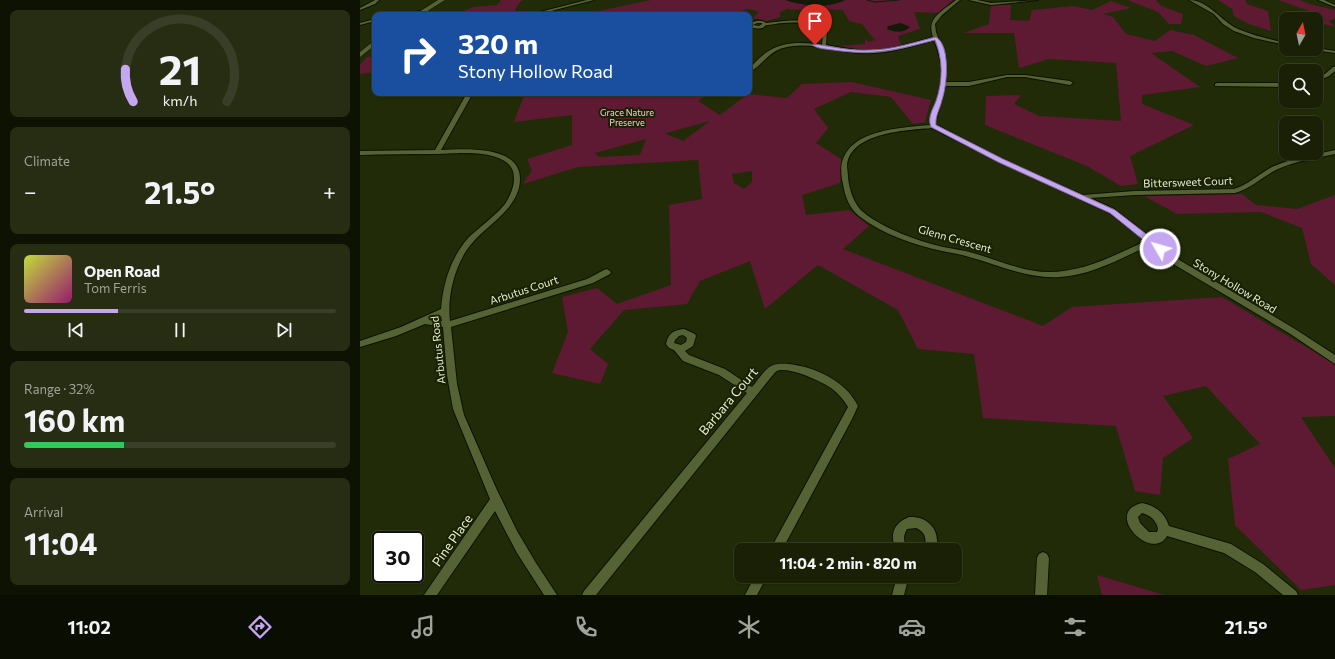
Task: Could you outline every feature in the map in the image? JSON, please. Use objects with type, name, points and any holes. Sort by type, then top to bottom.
[{"type":"main road","points":[[422,12],[442,0]]},
{"type":"main road","points":[[360,55],[372,45]]},
{"type":"street","points":[[360,9],[374,3],[376,0]]},
{"type":"street","points":[[542,12],[592,0]]},
{"type":"street","points":[[933,126],[932,119],[940,99],[944,61],[933,25],[936,19],[958,0]]},
{"type":"street","points":[[971,0],[988,4],[1015,3],[1036,0]]},
{"type":"street","points":[[1191,0],[1215,13],[1225,23],[1236,30],[1279,42]]},
{"type":"street","points":[[1320,0],[1335,6]]},
{"type":"street","points":[[360,24],[372,21]]},
{"type":"street","points":[[765,24],[802,22],[816,24],[825,32],[824,46]]},
{"type":"street","points":[[752,68],[770,53],[781,47],[804,45],[824,46],[850,51],[875,52],[896,49],[936,38]]},
{"type":"street","points":[[1323,50],[1335,52]]},
{"type":"street","points":[[1323,77],[1335,68]]},
{"type":"street","points":[[942,84],[969,84],[1007,76],[1025,76],[1070,83]]},
{"type":"street","points":[[1217,85],[1279,85]]},
{"type":"street","points":[[437,152],[468,96]]},
{"type":"street","name":"Stony Hollow Road","points":[[933,126],[1000,160],[1112,212],[1178,263],[1292,331],[1335,360]]},
{"type":"street","name":"Glenn Crescent","points":[[933,126],[868,137],[851,148],[844,160],[845,178],[851,200],[861,214],[896,232],[923,243],[972,255],[1020,271],[1048,275],[1084,271],[1151,242]]},
{"type":"street","name":"Arbutus Road","points":[[360,153],[468,151],[500,157],[510,162],[516,168],[518,180],[516,193],[505,207],[475,235],[457,261],[450,284],[445,311],[448,354],[456,404],[496,500],[528,563],[551,595]]},
{"type":"street","name":"Bittersweet Court","points":[[1082,197],[1188,191],[1224,193],[1246,188],[1273,169],[1288,162],[1335,152]]},
{"type":"street","name":"Arbutus Court","points":[[447,325],[590,281],[606,272]]},
{"type":"street","points":[[360,344],[402,331],[445,311]]},
{"type":"street","points":[[425,321],[447,325]]},
{"type":"street","points":[[678,349],[686,358],[722,372],[753,392]]},
{"type":"street","name":"Barbara Court","points":[[588,595],[753,392],[775,368],[785,367],[799,370],[826,380],[847,396],[853,406],[780,543]]},
{"type":"street","name":"Pine Place","points":[[430,595],[496,500]]},
{"type":"street","points":[[899,543],[900,530],[908,523],[914,522],[919,523],[929,530],[932,543]]},
{"type":"street","points":[[1164,530],[1227,548],[1259,568],[1292,595]]},
{"type":"street","points":[[1041,595],[1043,558]]},
{"type":"street","points":[[751,595],[757,583]]},
{"type":"street","points":[[898,595],[901,583]]},
{"type":"green space","points":[[501,0],[523,0],[518,4],[514,12],[462,12],[473,7],[497,5]]},
{"type":"green space","points":[[651,0],[785,0],[800,4],[823,6],[845,0],[953,0],[939,13],[914,12],[920,29],[898,36],[901,45],[877,49],[838,46],[865,44],[865,39],[869,42],[875,40],[862,24],[849,21],[843,10],[816,9],[813,11],[787,9],[780,12],[780,17],[766,21],[753,18],[759,12],[750,9],[745,9],[741,12],[593,12]]},
{"type":"green space","points":[[1127,0],[1156,0],[1161,6],[1183,14],[1181,24],[1169,24],[1158,12]]},
{"type":"green space","points":[[1218,0],[1245,0],[1247,4],[1268,11],[1271,31],[1249,24],[1234,16],[1232,9]]},
{"type":"green space","points":[[1278,0],[1300,0],[1309,4],[1335,10],[1335,18],[1329,21],[1335,27],[1323,24],[1323,12],[1312,12]]},
{"type":"green space","points":[[1111,1],[1131,8],[1103,14],[1113,17],[1126,34],[1155,41],[1170,30],[1194,35],[1238,58],[1206,66],[1172,51],[1151,53],[1200,87],[1142,95],[1142,104],[1194,125],[1130,156],[1138,184],[1121,186],[1087,166],[985,125],[986,96],[1021,95],[1014,104],[1039,116],[1121,121],[1116,63],[1049,59],[1019,68],[1014,33],[964,33],[989,24],[991,5],[1011,5],[1010,20],[1029,21],[1032,10],[1074,6],[1092,10]]},
{"type":"green space","points":[[372,56],[372,72],[360,74],[360,65],[367,57]]},
{"type":"green space","name":"Grace Nature Preserve","points":[[852,82],[931,100],[925,122],[913,124],[891,97],[851,92],[814,109],[828,128],[816,143],[841,159],[840,183],[802,195],[806,215],[849,210],[869,226],[843,249],[1043,326],[1072,307],[1222,297],[1333,363],[1335,365],[1335,416],[1301,417],[1335,468],[1335,585],[1301,590],[1235,525],[1228,459],[1260,444],[1206,386],[1163,396],[1193,438],[1163,458],[1160,495],[1135,491],[1116,426],[983,418],[974,354],[918,349],[898,310],[818,265],[765,309],[750,261],[700,281],[687,304],[624,310],[590,349],[608,364],[600,384],[552,373],[568,332],[562,297],[597,288],[617,304],[671,285],[669,205],[702,199],[698,160],[578,167],[523,184],[532,170],[527,159],[572,145],[572,115],[514,122],[524,96],[705,96],[698,101],[720,115],[745,96],[752,96],[752,94],[787,98],[802,84]],"holes":[[[710,121],[683,141],[666,133]],[[646,139],[640,155],[599,157],[595,153]],[[752,171],[752,182],[744,189],[734,183],[732,174]]]},
{"type":"green space","points":[[1242,194],[1256,205],[1297,209],[1335,195],[1335,285],[1311,264],[1302,228],[1261,212],[1177,214],[1144,196]]},
{"type":"green space","points":[[1097,575],[1164,595],[1102,595]]},
{"type":"shaded area","points":[[785,0],[845,0],[831,5],[815,6]]},
{"type":"shaded area","points":[[901,23],[910,27],[899,32],[887,29],[888,26]]},
{"type":"waterway","points":[[867,0],[875,2],[899,0]]},
{"type":"route","points":[[815,45],[850,51],[870,52],[890,50],[936,38],[943,54],[944,72],[940,99],[932,119],[933,126],[942,132],[1000,160],[1112,212],[1160,249]]}]
